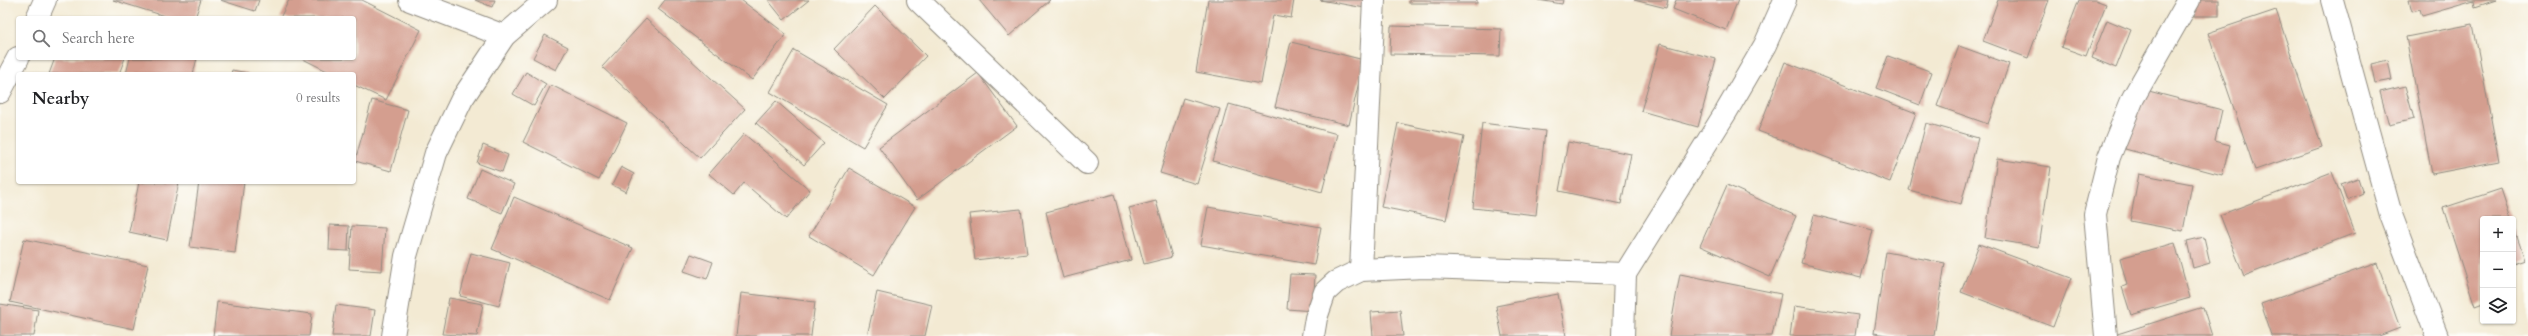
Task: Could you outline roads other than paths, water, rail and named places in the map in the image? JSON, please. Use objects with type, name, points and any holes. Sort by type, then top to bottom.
[{"type":"street","points":[[38,16],[46,0]]},
{"type":"street","points":[[410,0],[504,36]]},
{"type":"street","points":[[393,336],[406,256],[436,153],[462,99],[504,36],[546,0]]},
{"type":"street","points":[[918,0],[1087,163]]},
{"type":"street","points":[[1361,270],[1374,0]]},
{"type":"street","points":[[1623,336],[1625,274],[1765,45],[1785,0]]},
{"type":"street","points":[[2106,336],[2095,214],[2107,164],[2132,98],[2189,0]]},
{"type":"street","points":[[2332,0],[2391,215],[2437,336]]},
{"type":"street","points":[[0,92],[17,60]]},
{"type":"street","points":[[1313,336],[1325,292],[1336,282],[1361,270],[1424,267],[1625,274]]}]
